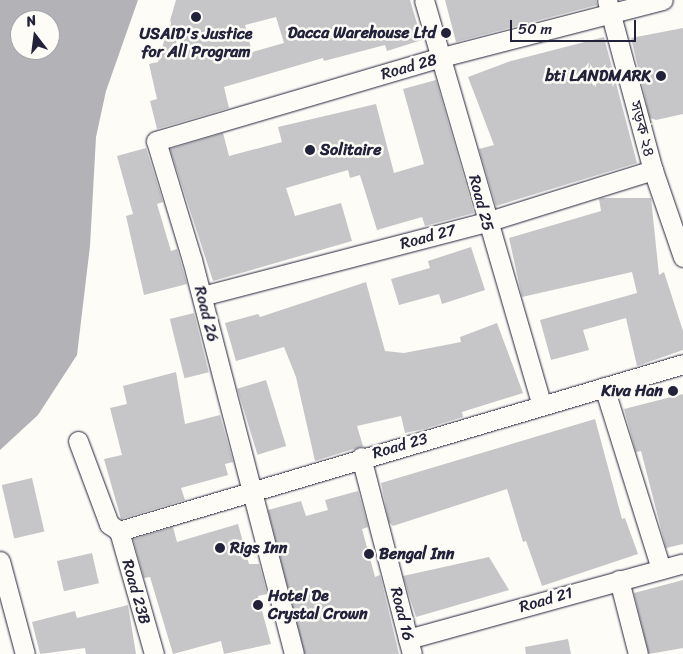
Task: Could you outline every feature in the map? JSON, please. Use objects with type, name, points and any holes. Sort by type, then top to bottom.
[{"type":"street","name":"Road 25","points":[[424,0],[442,57],[486,222],[542,405]]},
{"type":"street","name":"Road 28","points":[[156,141],[609,7],[663,0]]},
{"type":"street","name":"সড়ক ২৪","points":[[609,7],[653,170],[683,257]]},
{"type":"street","name":"Road 26","points":[[156,141],[202,296],[294,654]]},
{"type":"street","name":"Road 27","points":[[202,296],[486,222],[653,170]]},
{"type":"street","name":"Road 23","points":[[118,531],[251,489],[683,364]]},
{"type":"street","points":[[604,388],[661,569]]},
{"type":"street","points":[[78,441],[108,524],[118,531]]},
{"type":"street","name":"Road 16","points":[[361,457],[410,646]]},
{"type":"street","name":"Road 23B","points":[[118,531],[154,654]]},
{"type":"street","points":[[0,560],[25,654]]},
{"type":"street","name":"Road 21","points":[[410,646],[619,580],[683,563]]},
{"type":"street","points":[[619,580],[638,654]]},
{"type":"shaded area","points":[[0,0],[138,0],[106,91],[96,137],[90,246],[77,355],[38,415],[0,450]]},
{"type":"building","points":[[176,0],[410,0],[422,40],[387,51],[385,45],[324,61],[323,58],[224,87],[229,108],[157,129],[150,101],[157,99],[149,64],[158,62]],"holes":[[[276,17],[284,43],[252,52],[245,25]]]},
{"type":"building","points":[[445,0],[596,0],[597,5],[456,42]]},
{"type":"building","name":"bti LANDMARK","points":[[683,28],[683,114],[656,120],[650,118],[631,38]]},
{"type":"building","points":[[604,37],[637,163],[496,206],[479,149],[494,145],[468,77],[511,61]]},
{"type":"building","points":[[436,80],[474,213],[425,226],[422,217],[377,230],[360,175],[350,178],[348,170],[286,188],[295,216],[341,203],[352,241],[213,281],[170,149],[223,133],[229,156],[282,142],[278,127],[376,104],[394,173],[424,164],[403,89]]},
{"type":"building","points":[[146,148],[163,202],[157,204],[171,251],[177,249],[187,284],[144,295],[126,216],[133,214],[117,156]]},
{"type":"building","points":[[651,198],[659,275],[664,272],[683,331],[683,350],[637,366],[626,318],[583,330],[589,350],[551,360],[540,320],[637,293],[632,272],[522,297],[509,238],[601,211],[599,199]]},
{"type":"building","points":[[471,247],[485,290],[442,304],[439,294],[399,305],[391,279],[430,268],[428,261]]},
{"type":"building","points":[[366,282],[385,351],[404,353],[461,342],[460,337],[497,323],[523,393],[462,412],[463,417],[405,433],[401,416],[357,426],[363,446],[315,461],[296,377],[284,347],[236,361],[225,323],[258,314],[260,317]]},
{"type":"building","points":[[194,313],[209,372],[184,378],[170,319]]},
{"type":"building","points":[[176,372],[185,424],[220,415],[233,462],[225,464],[228,475],[181,488],[185,500],[121,519],[104,459],[122,455],[110,408],[127,404],[123,386]]},
{"type":"building","points":[[266,380],[286,446],[257,455],[237,389]]},
{"type":"building","points":[[683,394],[683,544],[666,548],[641,451],[636,452],[624,409]]},
{"type":"building","points":[[595,419],[622,519],[625,518],[638,554],[542,586],[526,541],[523,542],[507,489],[393,526],[389,522],[381,483]]},
{"type":"building","points":[[32,478],[44,532],[14,539],[2,485]]},
{"type":"building","points":[[358,491],[368,527],[362,529],[375,577],[380,575],[399,654],[305,654],[268,510],[301,501],[306,516],[328,510],[325,500]]},
{"type":"building","points":[[238,524],[249,564],[259,564],[267,594],[258,596],[271,644],[224,654],[221,641],[173,654],[150,577],[144,578],[133,539],[173,527],[177,542]]},
{"type":"building","points":[[92,553],[99,583],[64,591],[57,561]]},
{"type":"building","points":[[489,557],[509,590],[416,617],[403,576]]},
{"type":"building","points":[[683,580],[683,648],[649,654],[634,593]]},
{"type":"building","points":[[128,605],[136,654],[86,654],[85,648],[40,654],[32,622],[75,611],[77,618]]},
{"type":"building","points":[[568,639],[571,654],[526,654],[525,647]]},
{"type":"place","name":"USAID's Justice for All Program","points":[[196,17]]},
{"type":"place","name":"Dacca Warehouse Ltd","points":[[446,33]]},
{"type":"place","name":"bti LANDMARK","points":[[661,76]]},
{"type":"place","name":"Solitaire","points":[[310,150]]},
{"type":"place","name":"Kiva Han","points":[[673,391]]},
{"type":"place","name":"Rigs Inn","points":[[220,548]]},
{"type":"place","name":"Bengal Inn","points":[[369,554]]},
{"type":"place","name":"Hotel De Crystal Crown","points":[[258,605]]}]
